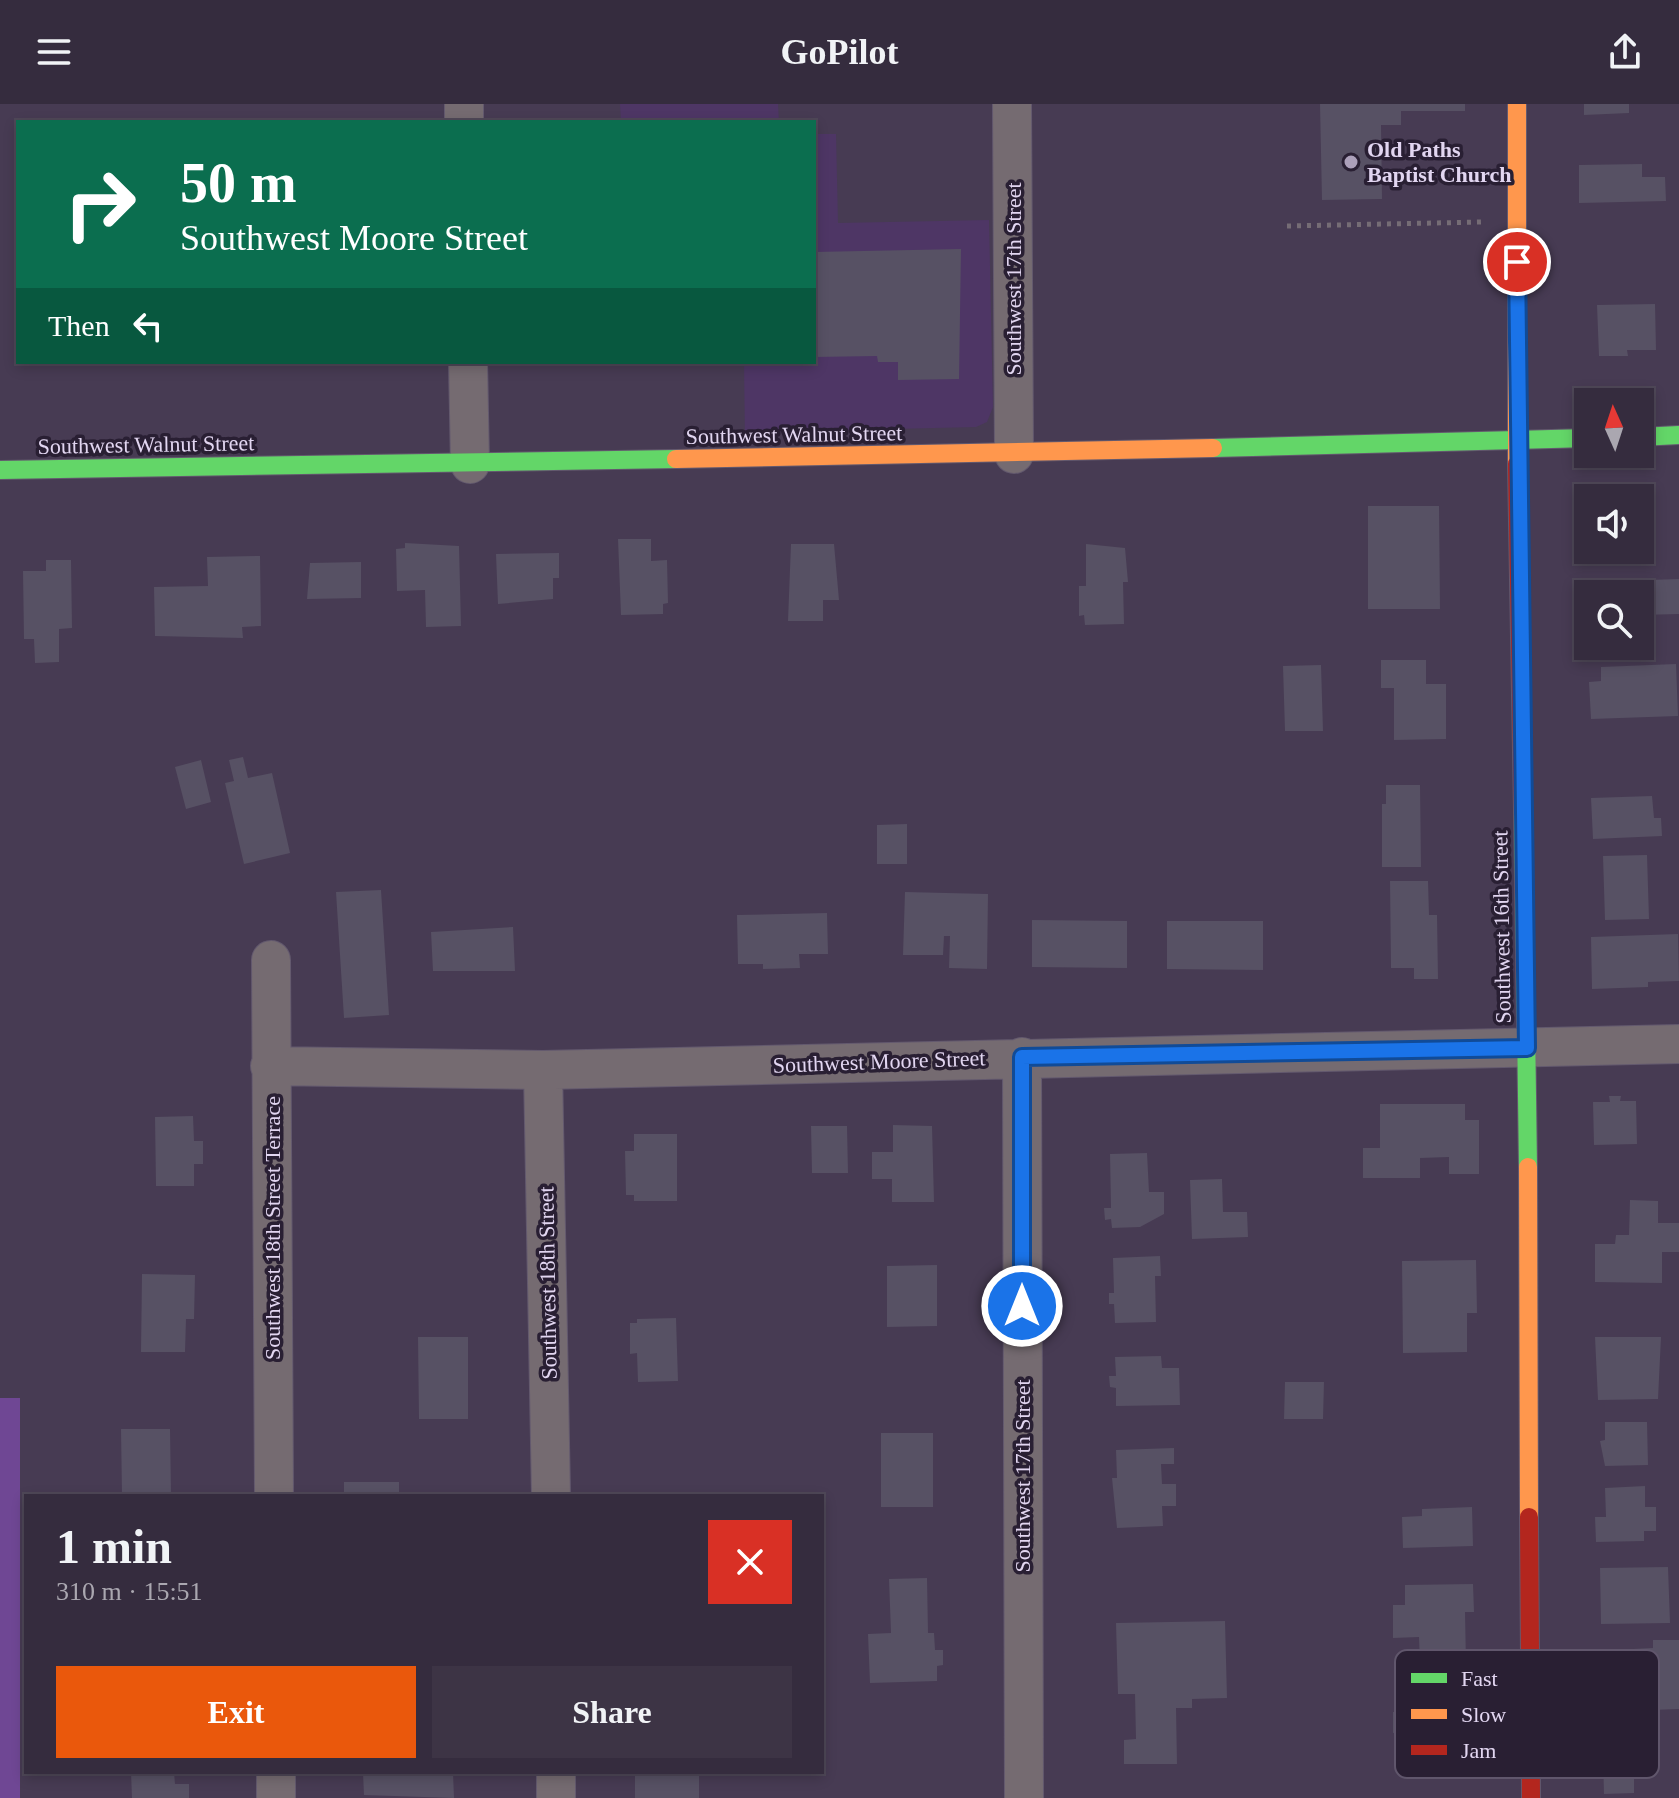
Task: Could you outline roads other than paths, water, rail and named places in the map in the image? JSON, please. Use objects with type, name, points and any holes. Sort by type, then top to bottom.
[{"type":"street","name":"Southwest 17th Street","points":[[1012,104],[1014,454]]},
{"type":"street","name":"Southwest 16th Street","points":[[1517,104],[1517,441],[1527,1048],[1530,1650]]},
{"type":"street","points":[[468,364],[470,464]]},
{"type":"street","points":[[1654,436],[1679,435]]},
{"type":"street","name":"Southwest Walnut Street","points":[[0,470],[1014,454],[1574,439]]},
{"type":"street","name":"Southwest 18th Street Terrace","points":[[271,960],[274,1494]]},
{"type":"street","name":"Southwest Moore Street","points":[[270,1066],[543,1070],[1679,1044]]},
{"type":"street","name":"Southwest 17th Street","points":[[1022,1057],[1024,1798]]},
{"type":"street","name":"Southwest 18th Street","points":[[543,1070],[551,1494]]},
{"type":"street","points":[[276,1774],[276,1798]]},
{"type":"street","points":[[556,1774],[556,1798]]},
{"type":"street","name":"Southwest 16th Street","points":[[1531,1778],[1531,1798]]},
{"type":"place","name":"Old Paths Baptist Church","points":[[1351,162]]}]
